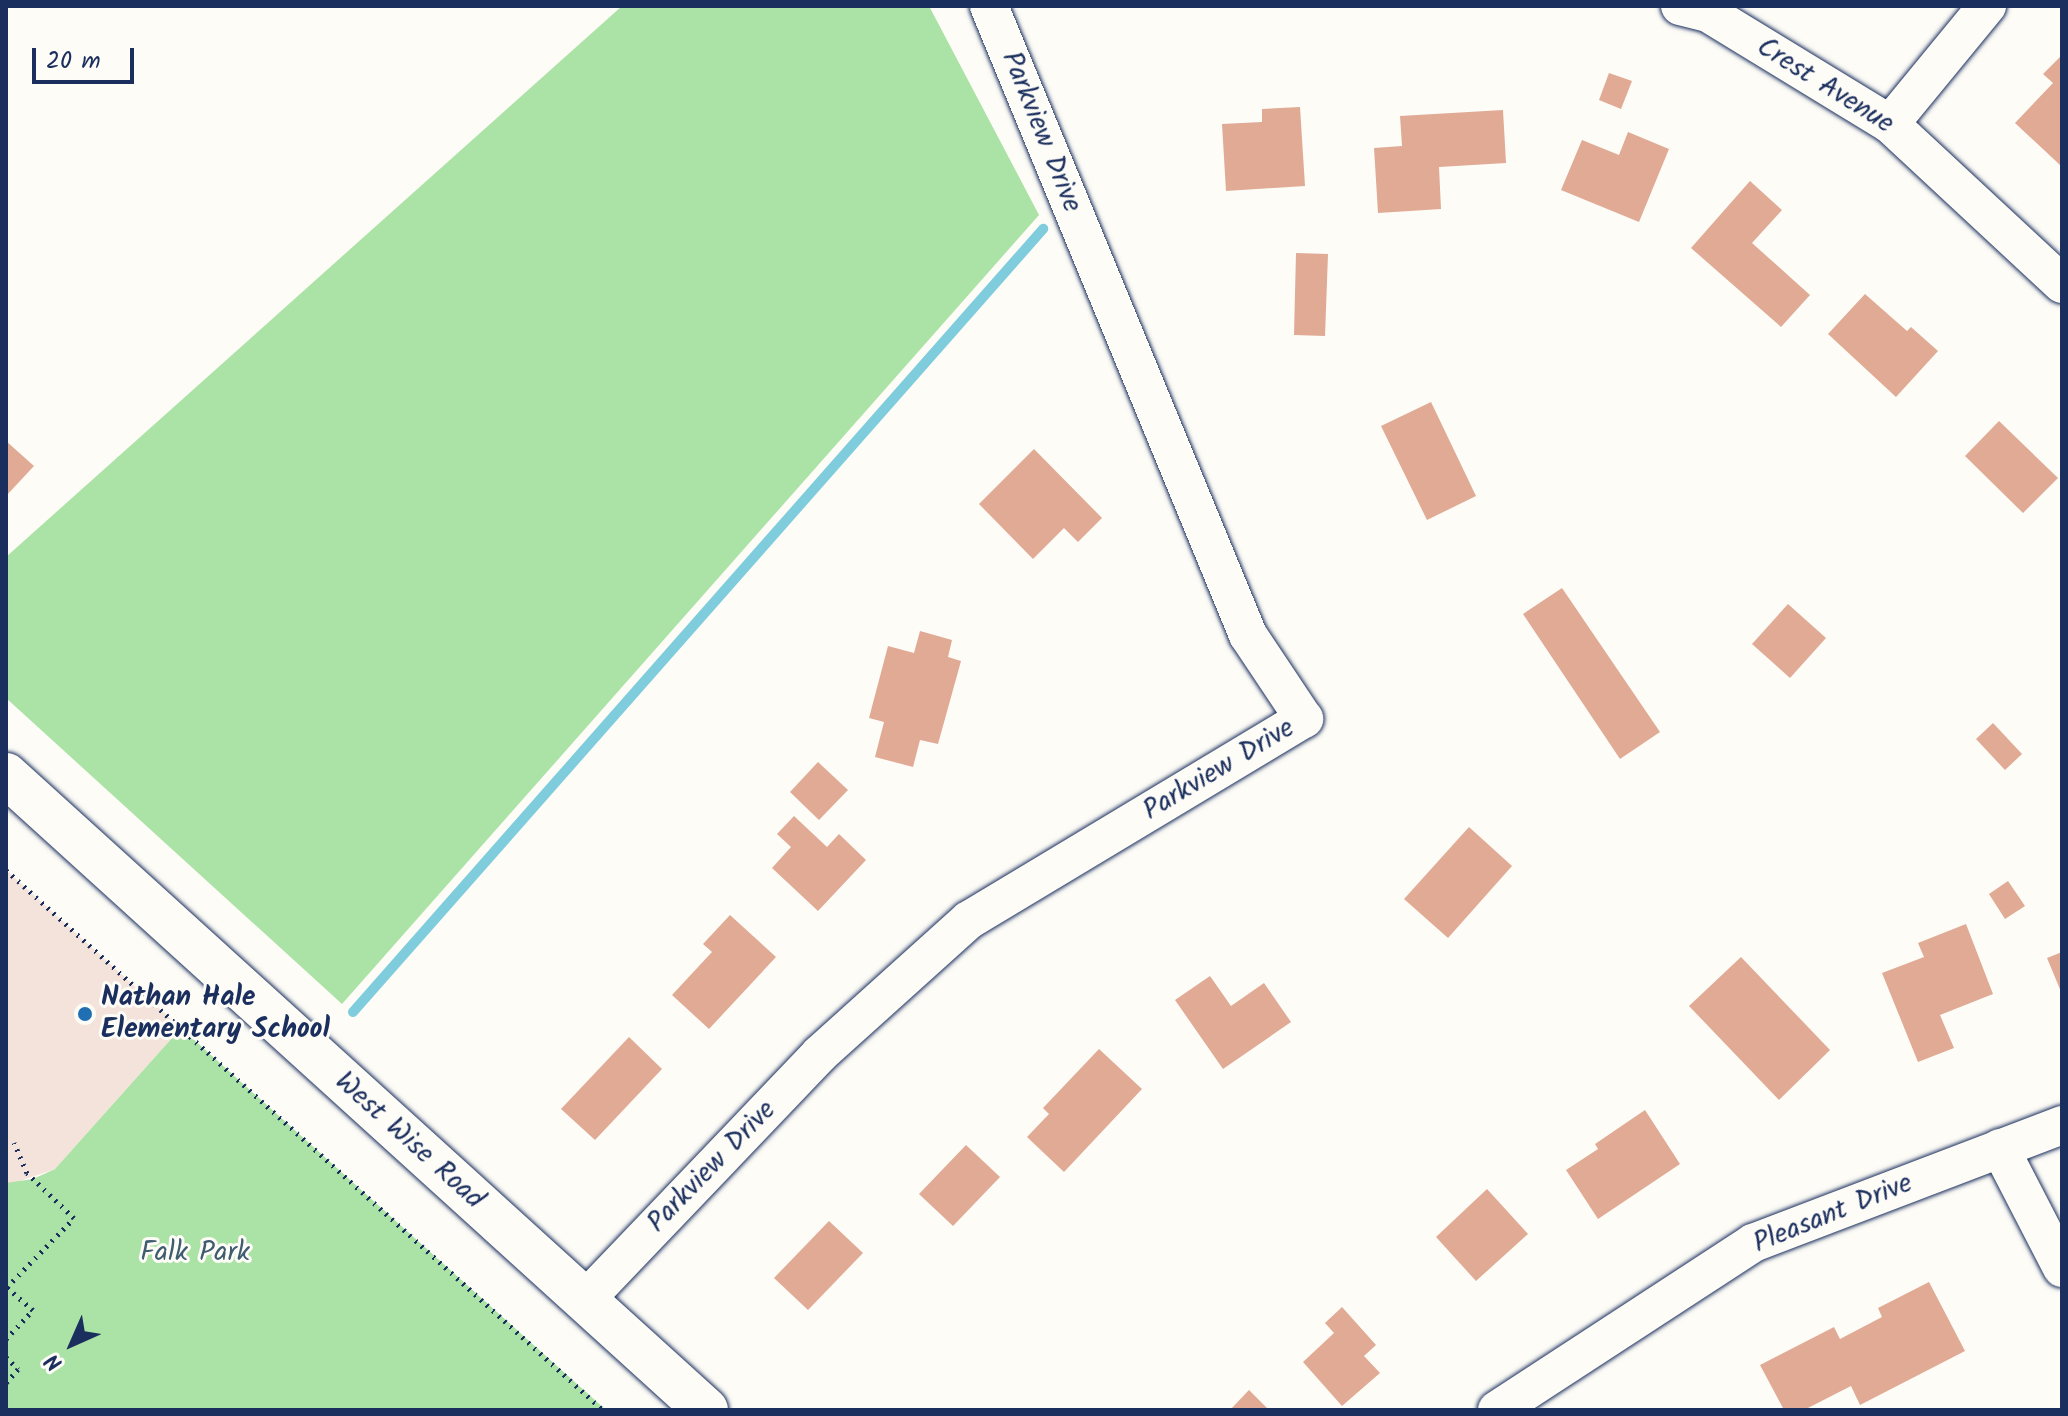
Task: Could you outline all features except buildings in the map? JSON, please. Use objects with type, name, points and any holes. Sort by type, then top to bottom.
[{"type":"street","name":"Parkview Drive","points":[[585,1300],[820,1054],[969,920],[1304,719],[1248,635],[989,6]]},
{"type":"street","name":"Crest Avenue","points":[[1680,6],[1708,13],[1890,124],[2062,284]]},
{"type":"street","points":[[1890,124],[1987,6]]},
{"type":"street","name":"West Wise Road","points":[[6,775],[706,1410]]},
{"type":"street","name":"Pleasant Drive","points":[[1497,1410],[1753,1243],[2062,1125]]},
{"type":"street","points":[[2000,1148],[2062,1268]]},
{"type":"path","points":[[6,870],[603,1410]]},
{"type":"path","points":[[6,1339],[33,1310],[7,1287],[74,1218],[27,1173],[14,1143]]},
{"type":"path","points":[[6,1357],[18,1369],[6,1383]]},
{"type":"shaded area","name":"Nathan Hale Elementary School","points":[[6,870],[181,1028],[55,1169],[11,1184],[6,1183]]},
{"type":"green space","points":[[622,6],[929,6],[1039,215],[342,1004],[6,698],[6,557]]},
{"type":"green space","name":"Falk Park","points":[[181,1028],[606,1410],[6,1410],[6,1183],[33,1179],[55,1169]]},
{"type":"waterway","points":[[353,1012],[1043,229]]},
{"type":"place","name":"Nathan Hale Elementary School","points":[[85,1014]]}]
